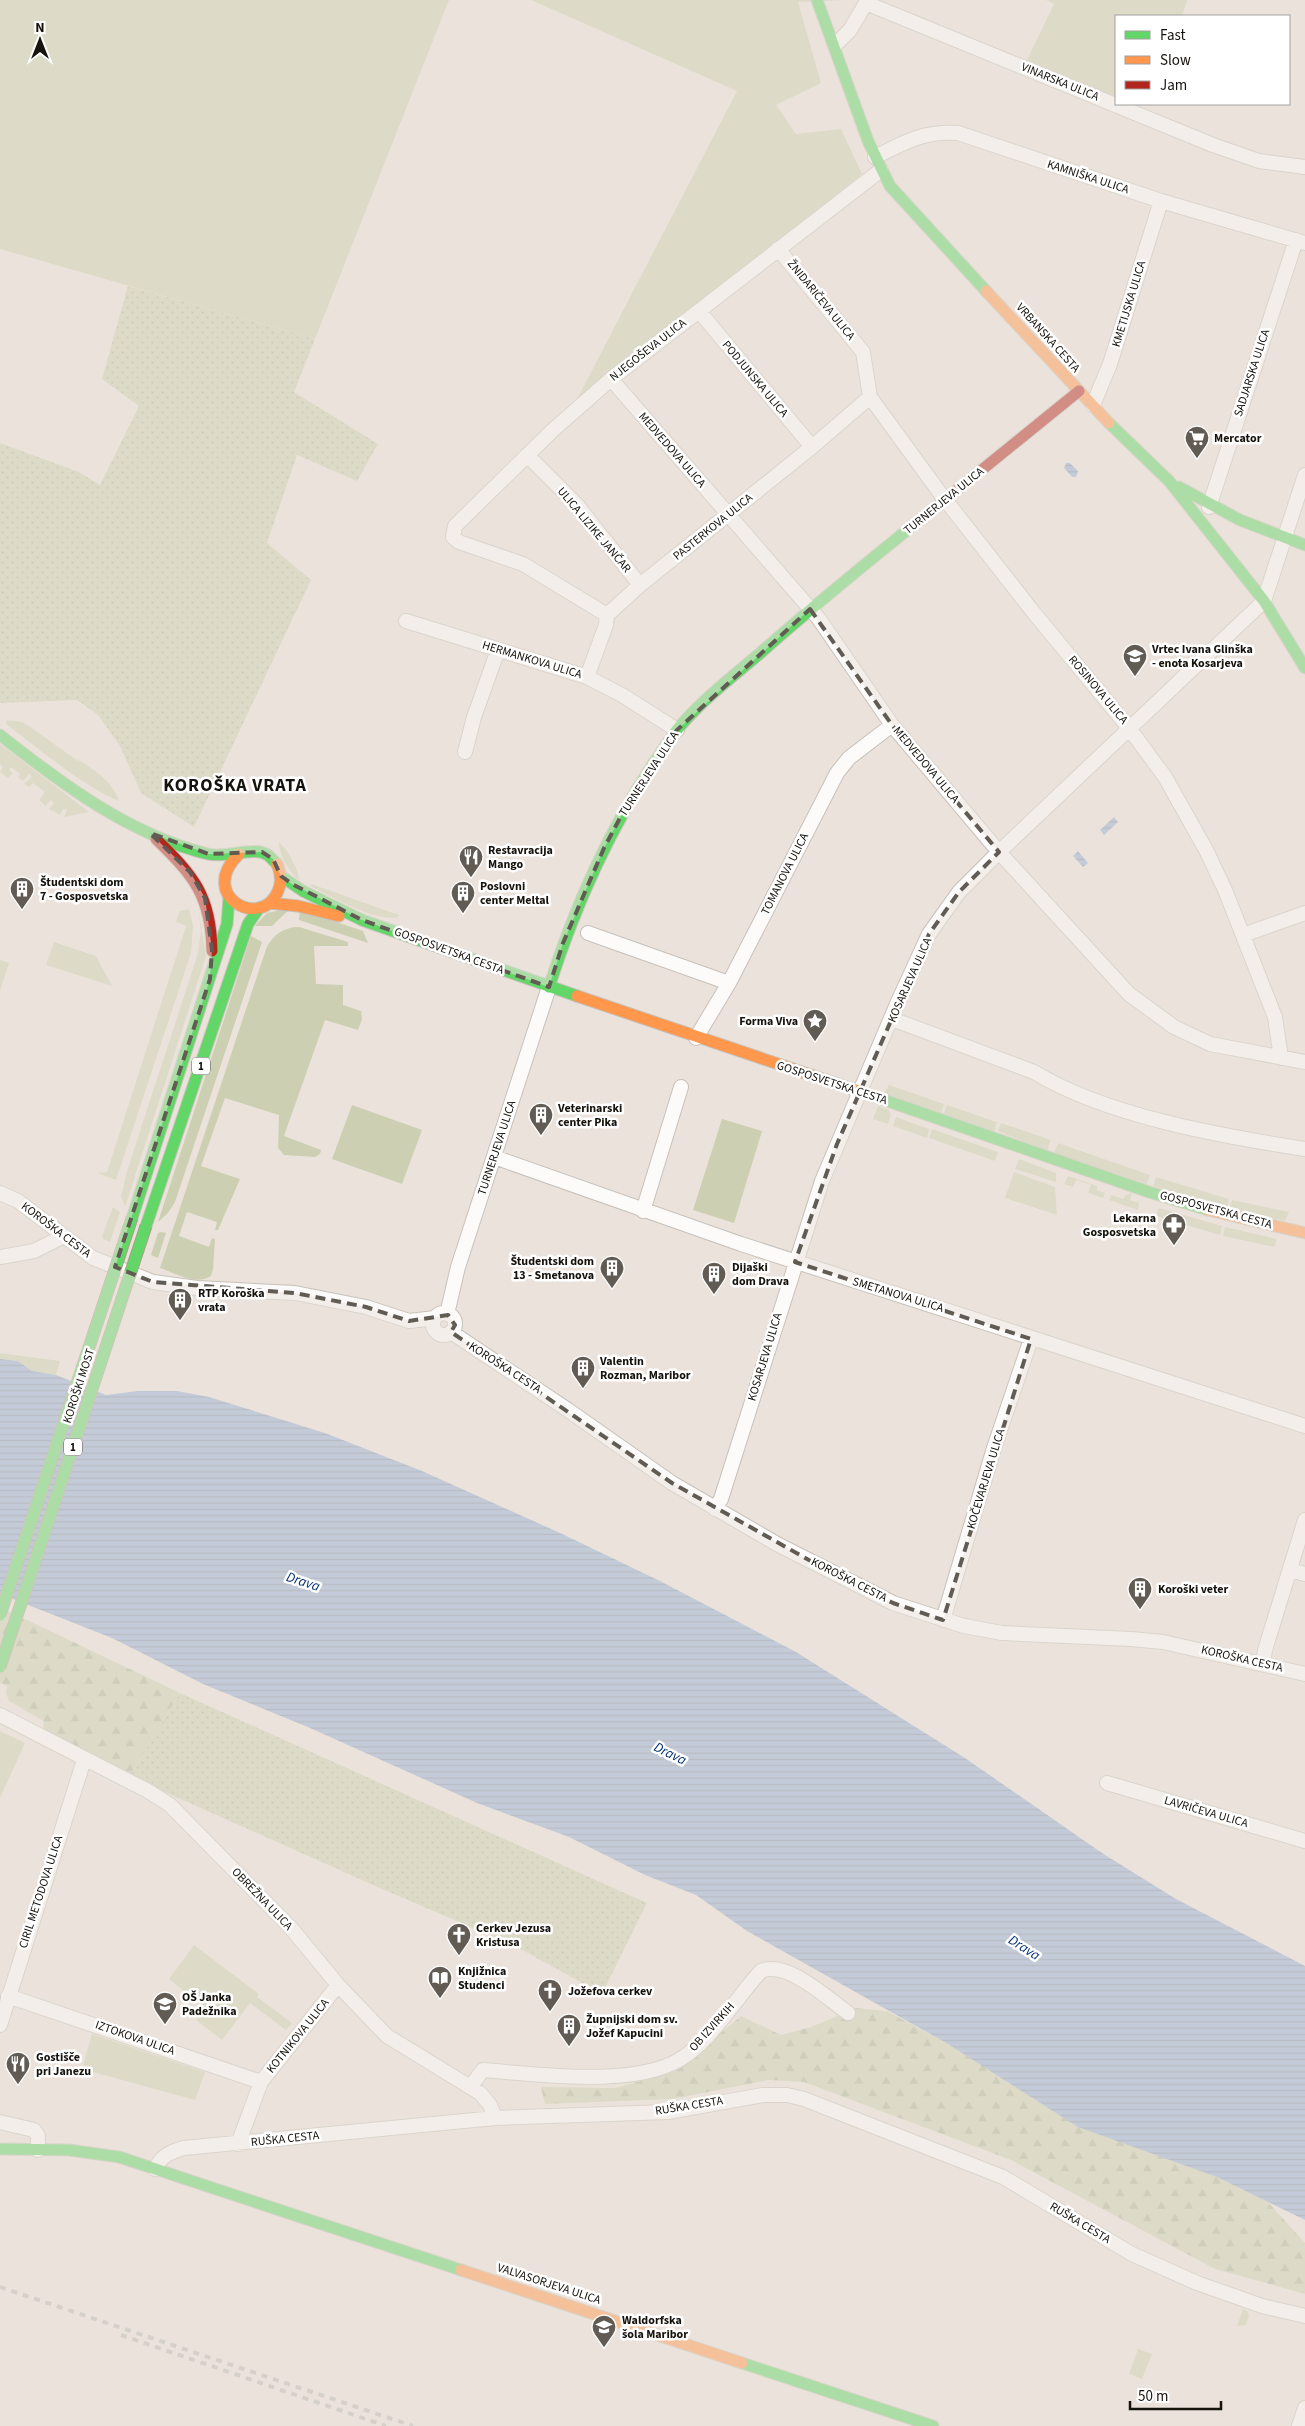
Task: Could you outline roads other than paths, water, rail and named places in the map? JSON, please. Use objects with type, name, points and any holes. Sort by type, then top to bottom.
[{"type":"street","name":"VRBANSKA CESTA","points":[[817,0],[836,44],[860,122],[890,186],[1129,444],[1169,481],[1264,601],[1305,668]]},
{"type":"street","name":"VINARSKA ULICA","points":[[836,44],[850,30],[866,3],[1115,105]]},
{"type":"street","name":"VINARSKA ULICA","points":[[1115,105],[1213,145],[1259,161],[1305,167]]},
{"type":"street","name":"KAMNIŠKA ULICA","points":[[875,157],[918,136],[933,132],[958,133],[1161,201],[1300,242]]},
{"type":"street","name":"NJEGOŠEVA ULICA","points":[[607,615],[524,564],[472,546],[453,537],[455,526],[527,455],[612,379],[778,248],[881,170]]},
{"type":"street","name":"KMETIJSKA ULICA","points":[[1093,404],[1110,364],[1161,201]]},
{"type":"street","name":"SADJARSKA ULICA","points":[[1209,506],[1300,242]]},
{"type":"street","name":"ŽNIDARIČEVA ULICA","points":[[778,248],[863,352]]},
{"type":"street","name":"PODJUNSKA ULICA","points":[[699,311],[812,447]]},
{"type":"street","name":"ROSINOVA ULICA","points":[[863,352],[870,397],[946,500],[1034,613],[1129,728],[1165,777],[1206,850],[1243,935],[1275,1017],[1281,1058]]},
{"type":"street","name":"MEDVEDOVA ULICA","points":[[612,379],[810,609],[892,725],[999,852],[1130,994],[1174,1027],[1210,1044],[1305,1062]]},
{"type":"street","name":"TURNERJEVA ULICA","points":[[441,1316],[563,943],[604,848],[628,803],[676,730],[712,694],[810,609],[1079,391]]},
{"type":"street","name":"PASTERKOVA ULICA","points":[[607,615],[640,585],[812,447],[870,397]]},
{"type":"street","name":"ULICA LIZIKE JANČAR","points":[[527,455],[578,506],[640,585]]},
{"type":"street","name":"KOSARJEVA ULICA","points":[[715,1509],[721,1499],[822,1181],[897,1004],[929,934],[959,892],[999,852],[1264,601],[1305,475]]},
{"type":"street","points":[[1169,481],[1209,506],[1305,545]]},
{"type":"street","points":[[586,677],[606,625],[607,615]]},
{"type":"street","name":"HERMANKOVA ULICA","points":[[406,620],[498,650],[551,664],[586,677],[622,695],[676,730]]},
{"type":"street","points":[[465,752],[474,717],[498,650]]},
{"type":"street","name":"TOMANOVA ULICA","points":[[696,1038],[729,983],[837,772],[849,758],[892,725]]},
{"type":"street","name":"1","points":[[0,735],[59,779],[196,862]]},
{"type":"street","name":"1","points":[[150,833],[209,854],[222,856],[255,851],[268,855],[278,867],[281,876],[276,896],[264,906]]},
{"type":"street","name":"1","points":[[150,833],[190,872],[205,898],[212,924],[210,979]]},
{"type":"street","name":"1","points":[[210,979],[227,924],[229,898],[220,875],[228,863],[239,854]]},
{"type":"street","points":[[281,876],[303,890],[362,920]]},
{"type":"street","points":[[229,898],[238,905],[248,908],[298,906],[334,916],[362,920]]},
{"type":"street","name":"KOROŠKI MOST","points":[[0,1668],[248,924],[264,906]]},
{"type":"street","points":[[1243,935],[1305,913]]},
{"type":"street","name":"GOSPOSVETSKA CESTA","points":[[362,920],[696,1038],[860,1091],[1149,1192],[1227,1216],[1305,1233]]},
{"type":"street","points":[[588,933],[729,983]]},
{"type":"street","name":"KOROŠKI MOST","points":[[0,1615],[210,979]]},
{"type":"street","points":[[892,1019],[1034,1072],[1054,1084],[1073,1092],[1128,1110],[1213,1133],[1305,1149]]},
{"type":"street","points":[[643,1211],[681,1088]]},
{"type":"street","name":"SMETANOVA ULICA","points":[[494,1157],[643,1211],[795,1262],[1305,1426]]},
{"type":"street","name":"KOROŠKA CESTA","points":[[0,1193],[18,1201],[93,1258],[153,1282],[197,1288],[295,1294],[366,1308],[409,1321],[441,1316]]},
{"type":"street","points":[[0,1257],[34,1251],[64,1236]]},
{"type":"street","points":[[409,1321],[419,1330],[445,1335],[451,1332],[454,1322],[441,1316],[433,1326],[436,1332]]},
{"type":"street","name":"KOROŠKA CESTA","points":[[451,1332],[538,1390],[672,1484],[832,1574],[893,1602],[943,1620],[1002,1633],[1163,1642],[1305,1674]]},
{"type":"street","name":"KOČEVARJEVA ULICA","points":[[943,1620],[994,1448],[1031,1339]]},
{"type":"street","points":[[1263,1664],[1265,1650],[1305,1520]]},
{"type":"street","points":[[1290,1570],[1305,1574]]},
{"type":"street","name":"OBREŽNA ULICA","points":[[0,1715],[84,1760],[148,1791],[170,1805],[291,1928],[338,1985],[387,2036],[471,2086],[490,2105],[496,2118]]},
{"type":"street","name":"CIRIL METODOVA ULICA","points":[[0,2025],[84,1760]]},
{"type":"street","name":"LAVRIČEVA ULICA","points":[[1107,1783],[1305,1841]]},
{"type":"street","name":"OB IZVIRKIH","points":[[471,2086],[483,2070],[608,2076],[646,2072],[664,2067],[685,2057],[705,2037],[761,1971],[769,1968],[780,1969],[797,1977],[848,2013]]},
{"type":"street","name":"KOTNIKOVA ULICA","points":[[238,2144],[261,2082],[338,1985]]},
{"type":"street","name":"IZTOKOVA ULICA","points":[[8,1996],[261,2082]]},
{"type":"street","name":"RUŠKA CESTA","points":[[156,2169],[160,2159],[170,2152],[184,2148],[496,2118],[668,2112],[763,2095],[787,2095],[804,2099],[1004,2177],[1132,2254],[1197,2283],[1262,2306],[1305,2316]]},
{"type":"street","points":[[0,2122],[34,2130],[38,2136],[38,2150]]},
{"type":"street","points":[[0,2149],[94,2152],[119,2157],[156,2169]]},
{"type":"street","points":[[0,2161],[38,2150]]},
{"type":"street","name":"VALVASORJEVA ULICA","points":[[156,2169],[933,2426]]},
{"type":"street","points":[[1299,2426],[1305,2408]]},
{"type":"water","points":[[1066,463],[1070,463],[1078,471],[1076,477],[1072,477],[1064,468]]},
{"type":"water","points":[[1114,817],[1118,822],[1104,835],[1100,830]]},
{"type":"water","points":[[1078,851],[1088,863],[1083,867],[1073,856]]},
{"type":"water","name":"Drava","points":[[0,1359],[18,1361],[32,1371],[56,1375],[106,1395],[138,1391],[177,1391],[209,1397],[325,1433],[422,1471],[558,1532],[660,1581],[796,1652],[965,1758],[1102,1853],[1176,1899],[1305,1966],[1305,2220],[1217,2177],[1078,2127],[948,2044],[747,1931],[696,1895],[645,1875],[569,1837],[477,1803],[310,1728],[203,1684],[112,1638],[0,1594]]},
{"type":"railway","points":[[0,2287],[413,2426]]},
{"type":"railway","points":[[121,2335],[386,2426]]},
{"type":"place","name":"Mercator","points":[[1197,459]]},
{"type":"place","name":"Vrtec Ivana Glinška - enota Kosarjeva","points":[[1135,677]]},
{"type":"place","name":"Restavracija Mango","points":[[471,878]]},
{"type":"place","name":"Študentski dom 7 - Gosposvetska","points":[[22,910]]},
{"type":"place","name":"Poslovni center Meltal","points":[[463,914]]},
{"type":"place","name":"Forma Viva","points":[[815,1042]]},
{"type":"place","name":"Veterinarski center Pika","points":[[541,1136]]},
{"type":"place","name":"Lekarna Gosposvetska","points":[[1174,1246]]},
{"type":"place","name":"Študentski dom 13 - Smetanova","points":[[612,1289]]},
{"type":"place","name":"Dijaški dom Drava","points":[[714,1295]]},
{"type":"place","name":"RTP Koroška vrata","points":[[180,1321]]},
{"type":"place","name":"Valentin Rozman, Maribor","points":[[583,1389]]},
{"type":"place","name":"Koroški veter","points":[[1140,1610]]},
{"type":"place","name":"Cerkev Jezusa Kristusa","points":[[459,1956]]},
{"type":"place","name":"Knjižnica Studenci","points":[[440,1999]]},
{"type":"place","name":"Jožefova cerkev","points":[[550,2012]]},
{"type":"place","name":"OŠ Janka Padežnika","points":[[165,2025]]},
{"type":"place","name":"Župnijski dom sv. Jožef Kapucini","points":[[569,2047]]},
{"type":"place","name":"Gostišče pri Janezu","points":[[18,2085]]},
{"type":"place","name":"Waldorfska šola Maribor","points":[[604,2348]]},
{"type":"district","name":"KOROŠKA VRATA","points":[[235,785]]}]
